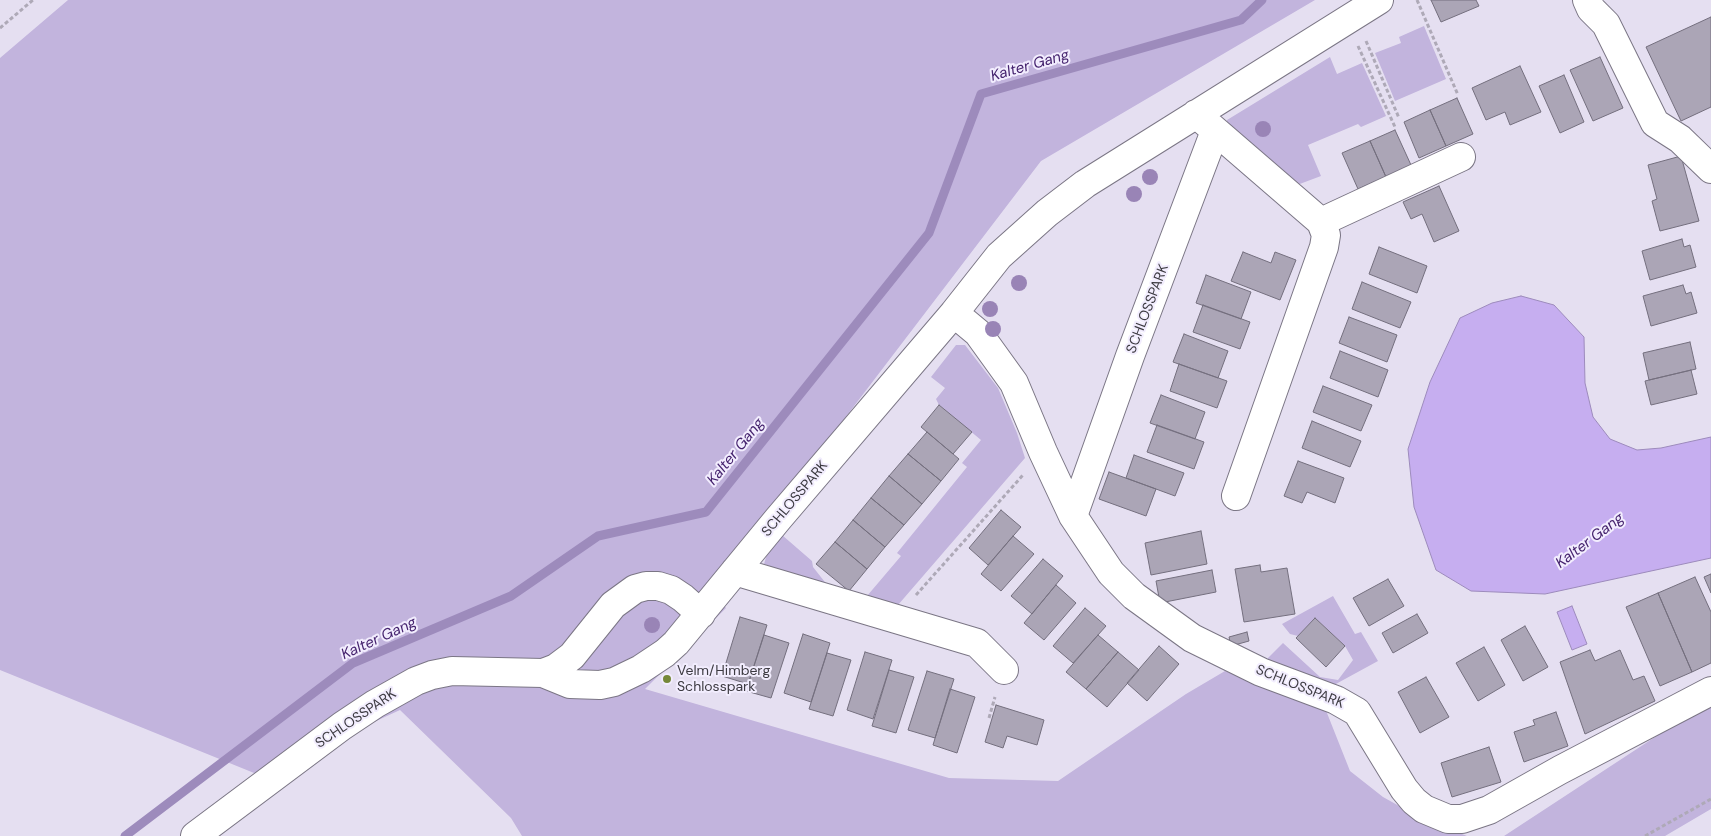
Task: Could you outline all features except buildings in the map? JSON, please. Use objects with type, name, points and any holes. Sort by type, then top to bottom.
[{"type":"street","name":"SCHLOSSPARK","points":[[195,836],[342,726],[375,704],[416,681],[432,675],[457,671],[543,673],[570,684],[600,685],[614,682],[641,670],[676,643],[734,571],[954,313],[999,256],[1047,213],[1084,184],[1205,122],[1379,0]]},
{"type":"street","points":[[1587,0],[1591,9],[1606,24],[1655,123],[1680,139],[1711,169]]},
{"type":"street","name":"SCHLOSSPARK","points":[[1073,516],[1130,356],[1205,122]]},
{"type":"street","points":[[1205,122],[1321,222],[1326,235],[1324,247],[1236,496]]},
{"type":"street","points":[[1321,222],[1460,158]]},
{"type":"street","name":"SCHLOSSPARK","points":[[954,313],[978,333],[1014,383],[1073,516],[1111,573],[1134,596],[1192,638],[1241,663],[1336,700],[1357,712],[1404,789],[1424,809],[1448,819],[1462,819],[1489,810],[1560,770],[1711,691]]},
{"type":"street","points":[[734,571],[977,643],[1004,670]]},
{"type":"street","name":"SCHLOSSPARK","points":[[543,673],[556,668],[572,656],[613,604],[635,589],[646,586],[658,586],[671,590],[700,614]]},
{"type":"path","points":[[0,28],[33,0]]},
{"type":"path","points":[[1417,0],[1458,95]]},
{"type":"path","points":[[1351,18],[1399,118]]},
{"type":"path","points":[[1351,18],[1396,127]]},
{"type":"path","points":[[895,619],[1043,452]]},
{"type":"path","points":[[1645,836],[1711,799]]},
{"type":"shaded area","points":[[68,0],[1315,0],[1041,161],[806,469],[706,587],[726,608],[645,689],[949,778],[1058,781],[1186,694],[1225,671],[1325,708],[1350,771],[1383,797],[1419,817],[1467,836],[522,836],[511,818],[400,710],[259,775],[0,670],[0,58]]},
{"type":"shaded area","points":[[1424,26],[1446,79],[1395,101],[1375,53],[1401,43],[1399,37]]},
{"type":"shaded area","points":[[1330,57],[1337,74],[1362,63],[1386,116],[1361,127],[1358,124],[1308,145],[1321,176],[1297,185],[1226,123],[1227,120]]},
{"type":"shaded area","points":[[956,345],[965,345],[998,388],[1017,433],[1025,458],[898,605],[867,596],[901,556],[897,553],[967,467],[962,463],[981,440],[939,405],[936,399],[945,388],[931,377]]},
{"type":"shaded area","points":[[782,535],[812,561],[813,567],[828,586],[764,564],[767,554]]},
{"type":"shaded area","points":[[1333,596],[1355,634],[1361,632],[1378,661],[1334,685],[1277,670],[1264,662],[1283,643],[1320,677],[1338,680],[1353,660],[1345,646],[1315,618],[1298,636],[1290,634],[1282,624]]},
{"type":"shaded area","points":[[1711,706],[1711,809],[1665,836],[1504,836],[1678,722]]},
{"type":"water","points":[[1521,296],[1554,305],[1584,337],[1585,383],[1593,417],[1610,439],[1637,450],[1661,448],[1711,437],[1711,558],[1545,594],[1471,591],[1436,570],[1414,507],[1408,449],[1430,382],[1460,318],[1492,303]]},
{"type":"water","points":[[1572,606],[1587,644],[1572,650],[1557,612]]},
{"type":"waterway","name":"Kalter Gang","points":[[125,836],[353,663],[511,596],[598,536],[706,512],[929,233],[981,94],[1241,20],[1262,0]]},
{"type":"place","name":"Velm/Himberg Schlosspark","points":[[667,679]]}]
